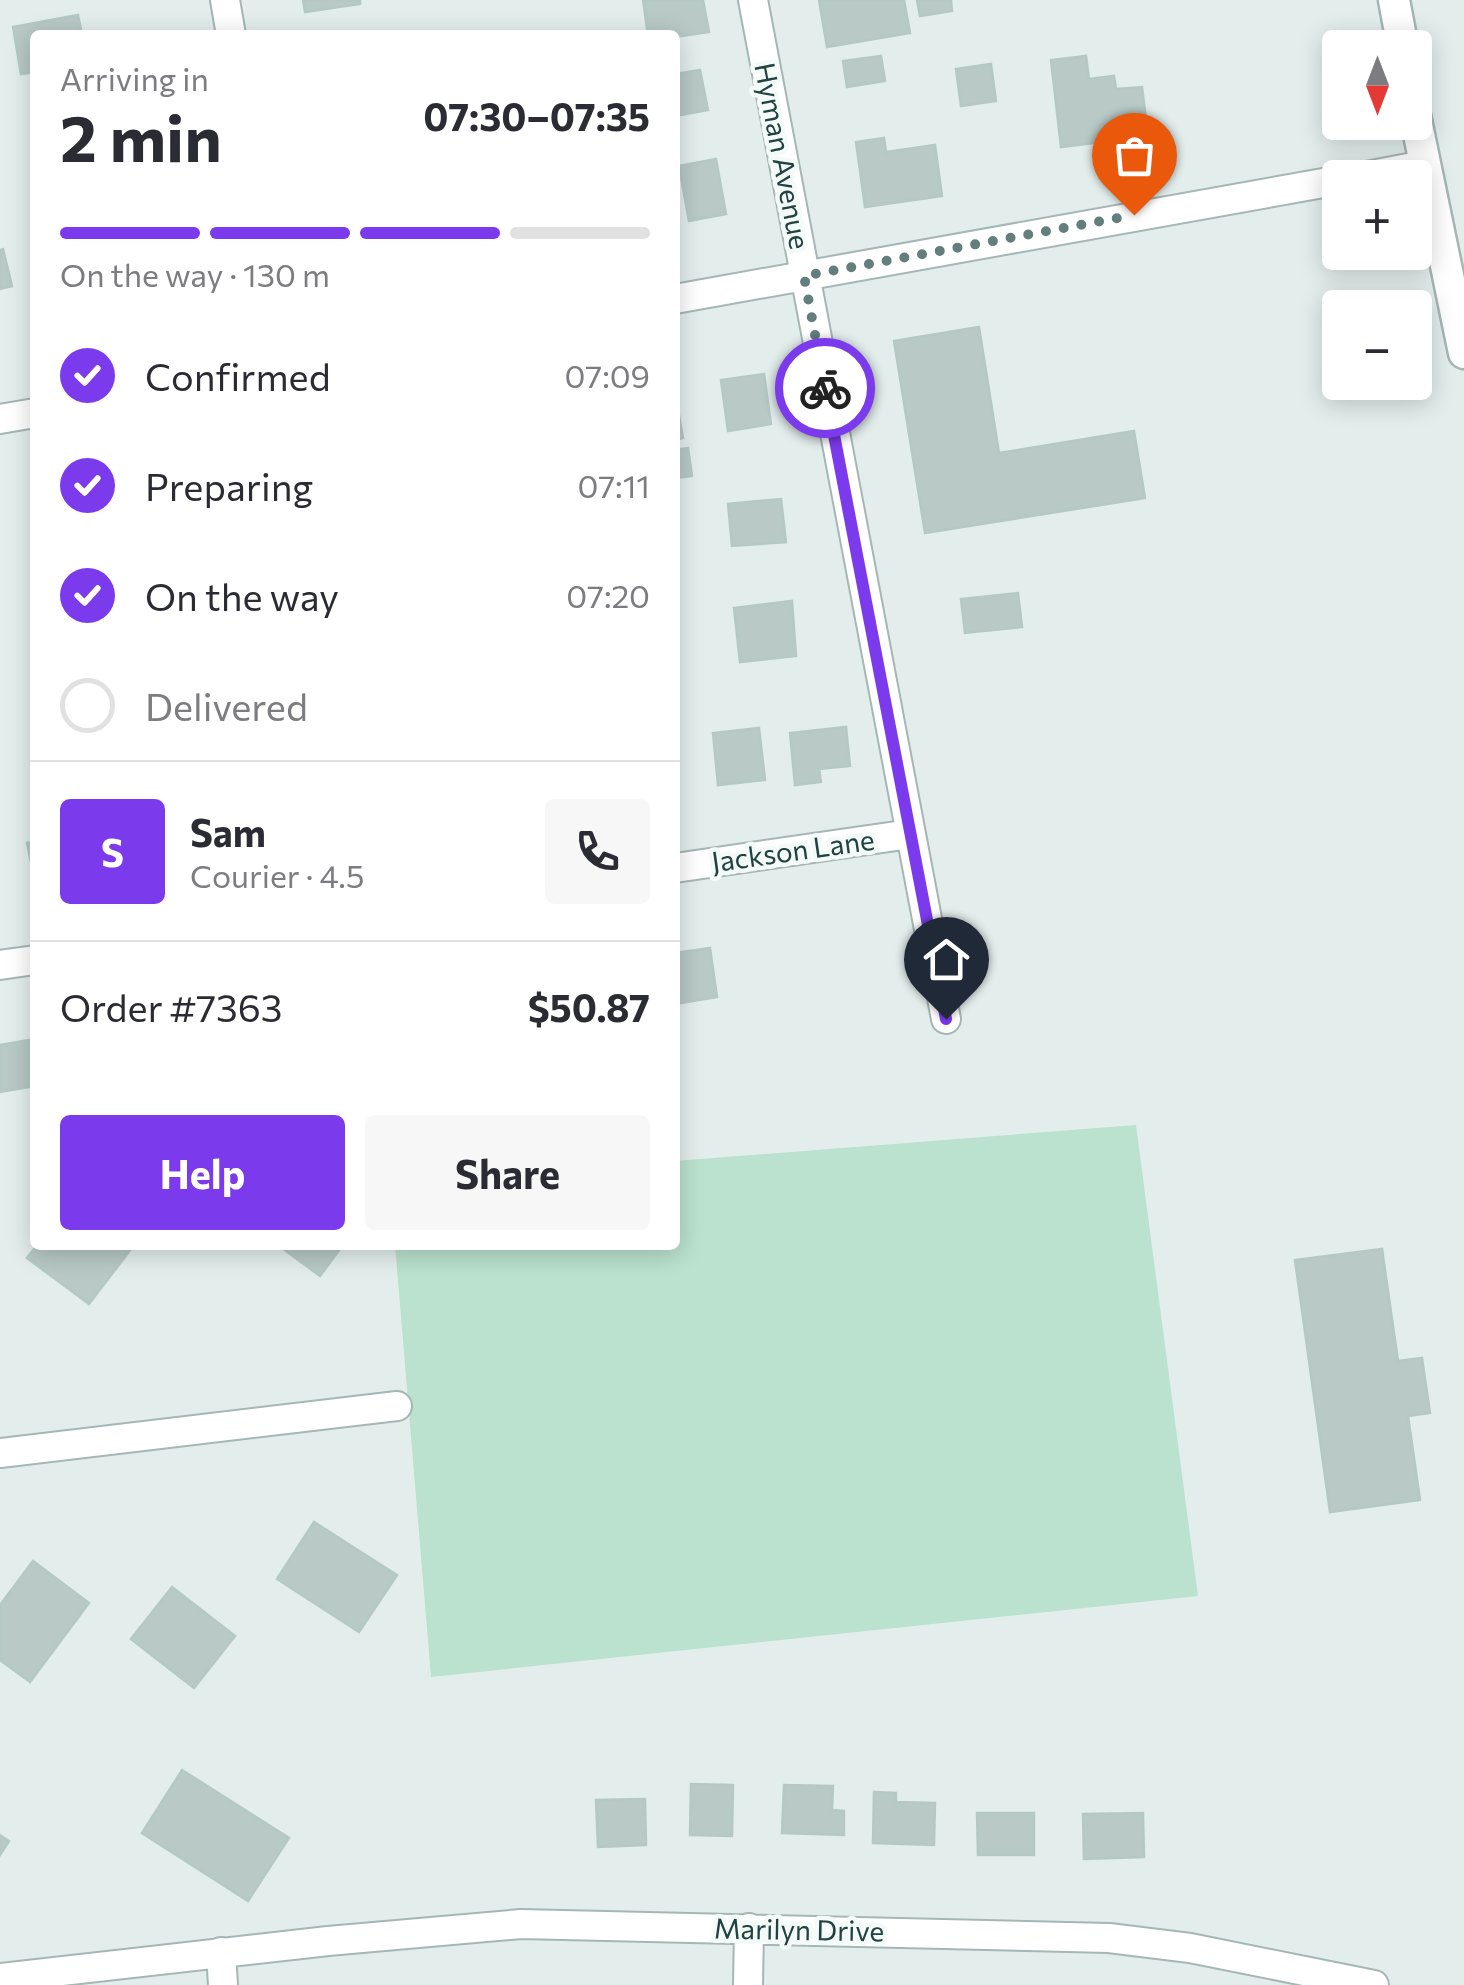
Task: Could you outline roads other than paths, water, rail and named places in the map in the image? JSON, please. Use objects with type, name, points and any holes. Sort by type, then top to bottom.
[{"type":"street","points":[[225,0],[230,30]]},
{"type":"street","name":"Hyman Avenue","points":[[752,0],[946,1019]]},
{"type":"street","points":[[1394,0],[1400,30]]},
{"type":"street","points":[[680,298],[1322,183]]},
{"type":"street","points":[[1432,202],[1464,352]]},
{"type":"street","points":[[0,419],[30,414]]},
{"type":"street","name":"Jackson Lane","points":[[680,867],[910,834]]},
{"type":"street","points":[[0,965],[30,961]]},
{"type":"street","points":[[0,1453],[397,1406]]},
{"type":"street","name":"Marilyn Drive","points":[[0,1978],[521,1924],[1109,1938],[1253,1959],[1371,1985]]},
{"type":"street","points":[[748,1985],[749,1928]]},
{"type":"street","points":[[222,1952],[223,1985]]}]
